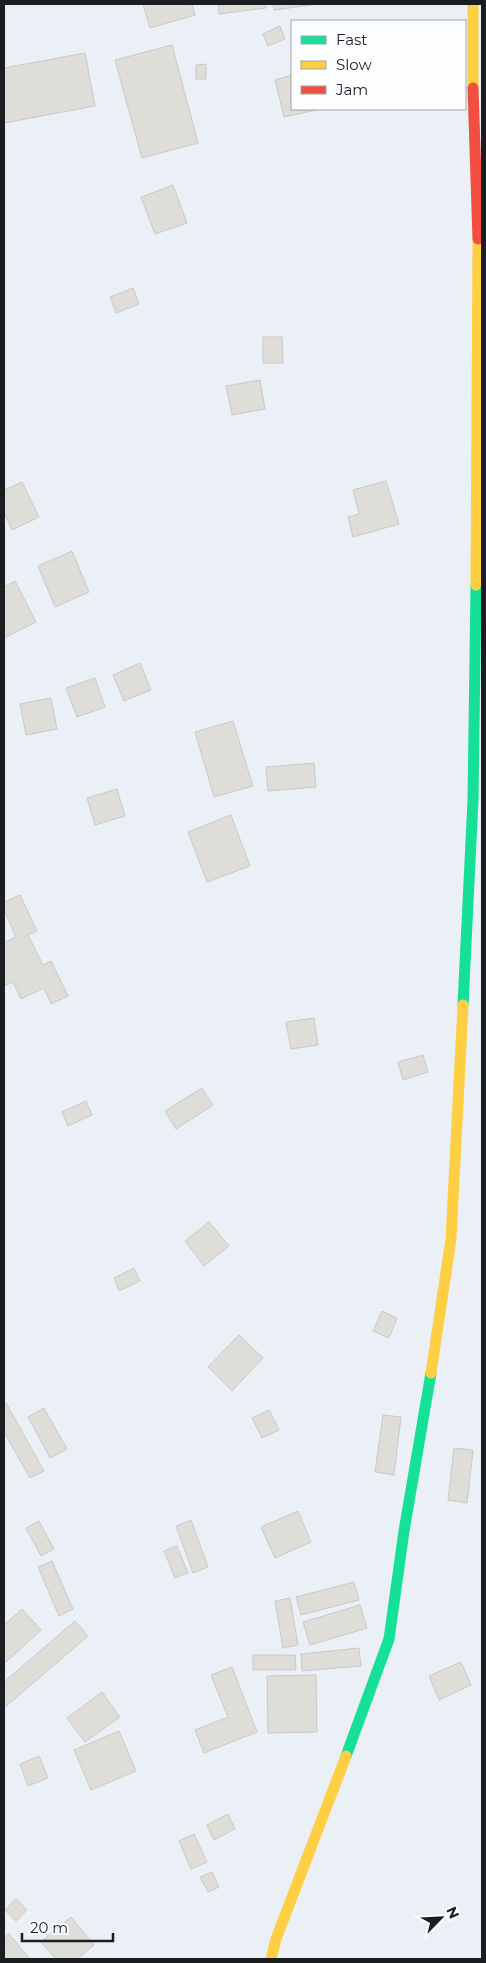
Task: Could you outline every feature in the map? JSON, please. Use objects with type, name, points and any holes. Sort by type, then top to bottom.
[{"type":"street","points":[[271,1959],[276,1939],[329,1803],[389,1639],[451,1239],[473,800],[479,267],[473,93],[473,4]]},
{"type":"building","points":[[143,4],[192,4],[195,15],[150,28]]},
{"type":"building","points":[[218,4],[265,4],[266,8],[219,14]]},
{"type":"building","points":[[273,4],[318,4],[274,10]]},
{"type":"building","points":[[280,26],[285,39],[268,46],[263,34]]},
{"type":"building","points":[[172,45],[198,143],[142,158],[115,60]]},
{"type":"building","points":[[85,53],[95,106],[4,123],[4,68]]},
{"type":"building","points":[[206,64],[206,79],[196,79],[196,65]]},
{"type":"building","points":[[291,75],[291,110],[316,110],[284,117],[275,80]]},
{"type":"building","points":[[173,185],[187,223],[155,234],[141,197]]},
{"type":"building","points":[[133,288],[139,304],[116,313],[110,297]]},
{"type":"building","points":[[263,337],[282,337],[283,363],[263,363]]},
{"type":"building","points":[[260,380],[265,409],[232,415],[226,386]]},
{"type":"building","points":[[386,481],[399,524],[353,537],[348,517],[359,514],[353,490]]},
{"type":"building","points":[[22,482],[39,517],[12,530],[4,512],[4,490]]},
{"type":"building","points":[[72,551],[89,592],[55,607],[38,566]]},
{"type":"building","points":[[15,581],[36,622],[4,638],[4,587]]},
{"type":"building","points":[[140,663],[151,690],[124,701],[113,675]]},
{"type":"building","points":[[95,678],[105,707],[77,717],[66,688]]},
{"type":"building","points":[[51,698],[57,729],[26,735],[20,704]]},
{"type":"building","points":[[233,721],[253,786],[214,797],[195,732]]},
{"type":"building","points":[[314,763],[316,787],[268,791],[266,767]]},
{"type":"building","points":[[117,789],[125,816],[95,825],[87,798]]},
{"type":"building","points":[[231,815],[250,866],[207,882],[188,832]]},
{"type":"building","points":[[20,895],[37,931],[28,935],[43,965],[51,961],[68,996],[51,1004],[44,988],[21,999],[13,982],[4,986],[4,943],[16,937],[4,910],[4,902]]},
{"type":"building","points":[[314,1018],[318,1045],[291,1049],[286,1022]]},
{"type":"building","points":[[423,1055],[428,1072],[403,1080],[398,1062]]},
{"type":"building","points":[[202,1088],[213,1105],[176,1129],[165,1111]]},
{"type":"building","points":[[86,1101],[92,1115],[68,1126],[62,1112]]},
{"type":"building","points":[[209,1222],[229,1246],[204,1266],[185,1241]]},
{"type":"building","points":[[134,1268],[140,1281],[119,1291],[114,1278]]},
{"type":"building","points":[[382,1311],[397,1318],[389,1338],[373,1331]]},
{"type":"building","points":[[239,1335],[263,1358],[232,1391],[208,1367]]},
{"type":"building","points":[[6,1403],[44,1471],[30,1478],[4,1432],[4,1404]]},
{"type":"building","points":[[44,1408],[67,1449],[50,1458],[28,1417]]},
{"type":"building","points":[[269,1410],[279,1430],[262,1438],[252,1418]]},
{"type":"building","points":[[383,1415],[401,1417],[394,1475],[375,1472]]},
{"type":"building","points":[[454,1448],[473,1450],[467,1503],[448,1500]]},
{"type":"building","points":[[298,1511],[311,1542],[275,1558],[261,1527]]},
{"type":"building","points":[[191,1520],[208,1567],[193,1573],[176,1526]]},
{"type":"building","points":[[39,1521],[54,1549],[41,1556],[26,1528]]},
{"type":"building","points":[[177,1546],[188,1573],[175,1578],[164,1551]]},
{"type":"building","points":[[52,1561],[73,1609],[59,1616],[38,1567]]},
{"type":"building","points":[[354,1582],[359,1600],[301,1615],[296,1597]]},
{"type":"building","points":[[290,1598],[298,1645],[283,1648],[275,1601]]},
{"type":"building","points":[[360,1605],[367,1628],[310,1645],[303,1622]]},
{"type":"building","points":[[22,1609],[41,1630],[4,1664],[4,1625]]},
{"type":"building","points":[[75,1621],[88,1636],[4,1708],[4,1682]]},
{"type":"building","points":[[359,1648],[361,1666],[302,1671],[301,1654]]},
{"type":"building","points":[[253,1655],[295,1655],[296,1670],[253,1670]]},
{"type":"building","points":[[461,1662],[471,1685],[439,1700],[429,1676]]},
{"type":"building","points":[[232,1667],[257,1732],[204,1753],[195,1730],[228,1717],[211,1675]]},
{"type":"building","points":[[316,1675],[317,1732],[268,1733],[267,1676]]},
{"type":"building","points":[[102,1692],[120,1717],[85,1742],[67,1718]]},
{"type":"building","points":[[119,1731],[136,1771],[91,1790],[74,1750]]},
{"type":"building","points":[[39,1756],[48,1778],[28,1786],[20,1764]]},
{"type":"building","points":[[228,1814],[235,1829],[214,1840],[207,1825]]},
{"type":"building","points":[[194,1834],[207,1862],[191,1869],[179,1841]]},
{"type":"building","points":[[212,1872],[219,1887],[208,1892],[200,1877]]},
{"type":"building","points":[[16,1899],[27,1910],[16,1921],[5,1910]]},
{"type":"building","points":[[71,1917],[94,1945],[77,1959],[56,1959],[41,1942]]},
{"type":"building","points":[[9,1934],[30,1959],[4,1959],[4,1938]]},
{"type":"traffic: fast","points":[[463,1005],[473,800],[476,585]]},
{"type":"traffic: fast","points":[[346,1756],[389,1639],[404,1531],[431,1373]]},
{"type":"traffic: slow","points":[[473,4],[473,88]]},
{"type":"traffic: slow","points":[[476,585],[478,239]]},
{"type":"traffic: slow","points":[[431,1373],[451,1239],[463,1005]]},
{"type":"traffic: slow","points":[[271,1959],[276,1939],[346,1756]]},
{"type":"traffic: jam","points":[[473,88],[478,239]]}]
